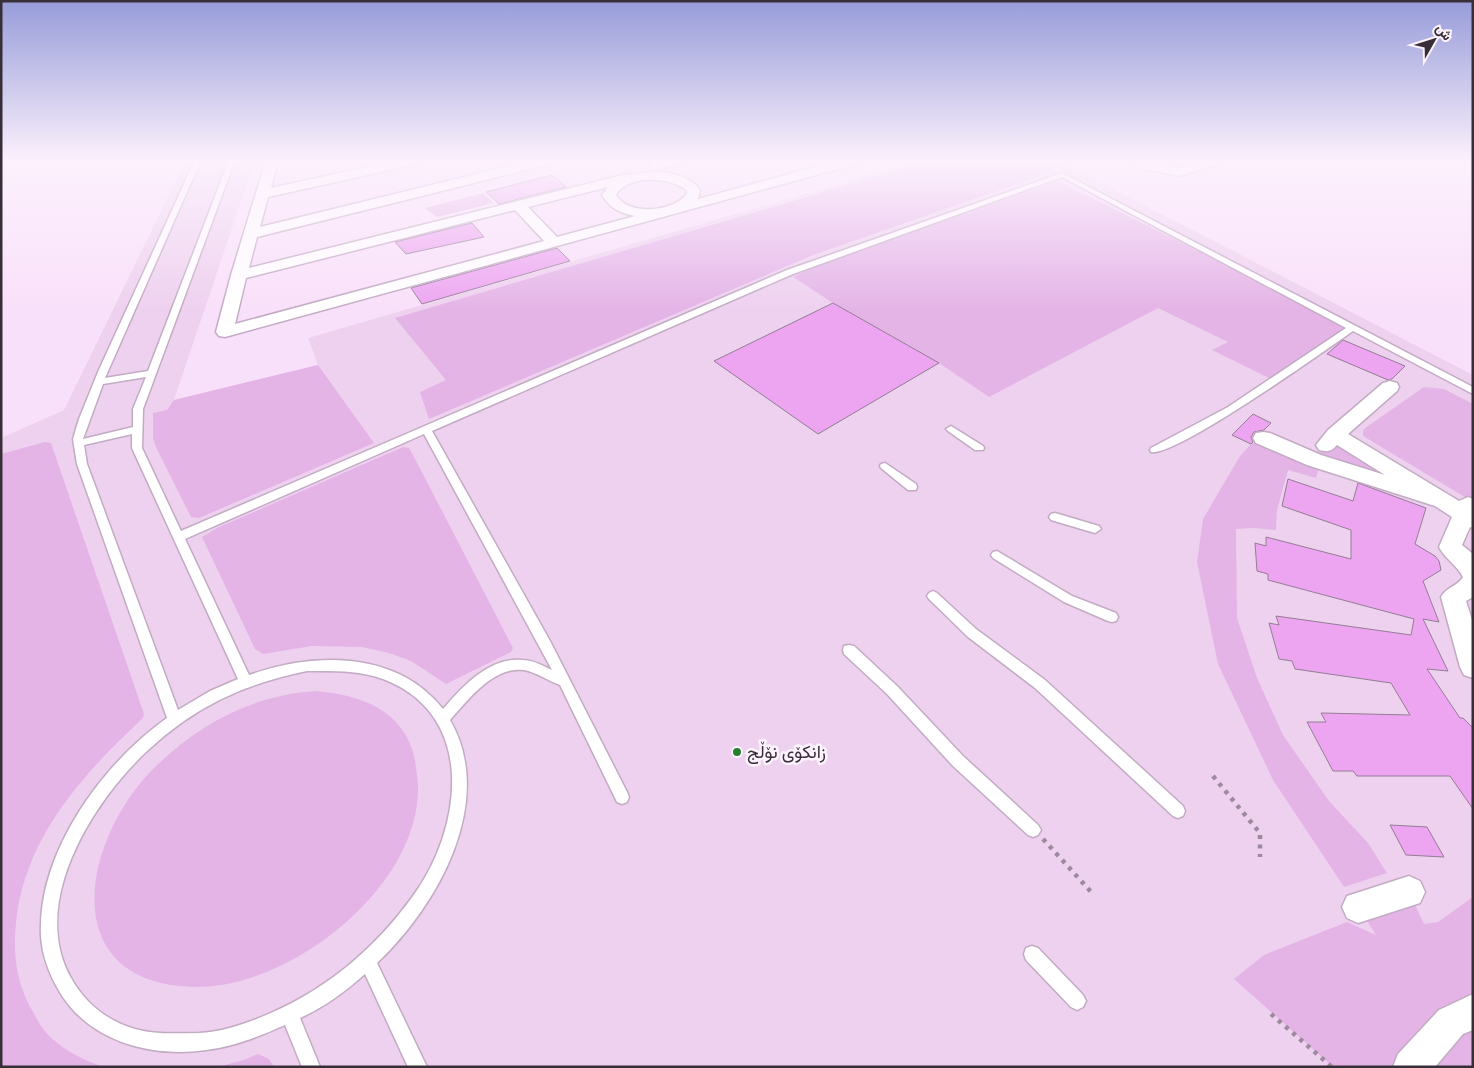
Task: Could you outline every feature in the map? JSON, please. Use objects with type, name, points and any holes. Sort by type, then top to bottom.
[{"type":"street","points":[[258,210],[225,332],[671,210]]},
{"type":"street","points":[[251,234],[349,210]]},
{"type":"street","points":[[239,275],[499,210]]},
{"type":"street","points":[[523,210],[553,242]]},
{"type":"street","points":[[631,210],[639,212],[667,211]]},
{"type":"street","points":[[1317,466],[1338,432],[1390,387]]},
{"type":"street","points":[[1338,432],[1442,501]]},
{"type":"street","points":[[1338,432],[1469,512]]},
{"type":"street","points":[[1262,438],[1317,466],[1442,501],[1469,512]]},
{"type":"street","points":[[1469,512],[1450,547],[1466,561],[1473,573]]},
{"type":"street","points":[[1473,581],[1470,587],[1453,597],[1468,631],[1473,666]]},
{"type":"street","points":[[1358,907],[1409,892]]},
{"type":"street","points":[[1411,1067],[1451,1022],[1473,1012]]},
{"type":"lane","points":[[175,722],[82,464],[79,442],[84,419],[99,382],[176,210]]},
{"type":"lane","points":[[213,210],[138,409],[137,448],[246,682]]},
{"type":"lane","points":[[179,537],[790,272],[964,210]]},
{"type":"lane","points":[[1128,210],[1473,391]]},
{"type":"lane","points":[[1155,450],[1177,440],[1275,381],[1352,328]]},
{"type":"lane","points":[[99,382],[152,373]]},
{"type":"lane","points":[[79,442],[138,429]]},
{"type":"lane","points":[[951,429],[979,448]]},
{"type":"lane","points":[[426,430],[546,645],[622,797]]},
{"type":"lane","points":[[885,466],[912,487]]},
{"type":"lane","points":[[1055,517],[1095,529]]},
{"type":"lane","points":[[997,555],[1068,600],[1112,616]]},
{"type":"lane","points":[[933,596],[972,633],[1040,684],[1178,811]]},
{"type":"lane","points":[[849,650],[892,690],[958,761],[1034,830]]},
{"type":"lane","points":[[443,719],[474,686],[503,668],[523,664],[563,681]]},
{"type":"lane","points":[[307,666],[361,667],[386,674],[406,683],[424,697],[443,719],[457,752],[461,774],[456,825],[433,881],[415,908],[393,936],[368,962],[331,991],[290,1015],[257,1029],[222,1039],[158,1042],[127,1036],[104,1025],[83,1011],[67,990],[56,968],[50,942],[50,916],[53,888],[62,860],[74,833],[107,783],[150,739],[198,705],[246,682],[307,666]]},
{"type":"lane","points":[[1032,954],[1077,1002]]},
{"type":"lane","points":[[368,962],[418,1067]]},
{"type":"lane","points":[[290,1015],[311,1067]]},
{"type":"path","points":[[1213,776],[1260,833],[1260,856]]},
{"type":"path","points":[[1034,830],[1093,894]]},
{"type":"path","points":[[1271,1014],[1332,1067]]},
{"type":"shaded area","name":"زانکۆی نۆڵج","points":[[162,210],[238,210],[174,400],[318,365],[308,338],[750,210],[1153,210],[1473,375],[1473,1067],[1,1067],[1,438],[64,410]]},
{"type":"shaded area","points":[[427,210],[466,210],[437,217]]},
{"type":"shaded area","points":[[763,210],[943,210],[813,255],[429,419],[420,392],[446,380],[395,318]]},
{"type":"shaded area","points":[[976,210],[1116,210],[1352,328],[1275,381],[1212,350],[1228,342],[1158,308],[989,397],[939,363],[833,303],[793,277],[814,267]]},
{"type":"shaded area","points":[[318,365],[374,443],[199,518],[191,517],[156,447],[153,438],[153,413],[167,410],[174,400]]},
{"type":"shaded area","points":[[1424,387],[1444,389],[1473,404],[1473,502],[1363,436],[1363,430]]},
{"type":"shaded area","points":[[1335,435],[1442,501],[1321,462],[1316,478],[1288,470],[1277,510],[1276,530],[1236,529],[1237,618],[1257,678],[1283,735],[1329,801],[1368,843],[1387,873],[1344,887],[1273,780],[1218,664],[1197,562],[1203,519],[1240,456],[1251,444],[1263,438],[1314,460]]},
{"type":"shaded area","points":[[45,442],[51,443],[144,714],[143,718],[79,785],[60,810],[44,836],[31,863],[21,892],[16,923],[15,955],[21,985],[40,1025],[57,1043],[73,1054],[106,1067],[1,1067],[1,454]]},
{"type":"shaded area","points":[[403,447],[409,448],[412,453],[513,648],[511,652],[446,684],[411,661],[389,653],[362,647],[312,646],[263,654],[255,649],[202,537],[217,528]]},
{"type":"shaded area","points":[[316,691],[349,696],[379,708],[402,729],[410,743],[415,760],[418,789],[412,826],[396,863],[372,896],[341,927],[306,952],[268,971],[230,983],[193,987],[149,980],[119,962],[101,936],[95,905],[97,871],[108,836],[126,802],[150,772],[167,755],[205,727],[247,706],[292,694]]},
{"type":"shaded area","points":[[1409,892],[1424,924],[1438,922],[1473,897],[1473,1067],[1333,1067],[1234,979],[1264,955],[1347,922],[1376,935],[1358,907]]},
{"type":"shaded area","points":[[258,1054],[269,1059],[274,1067],[217,1067],[244,1060]]},
{"type":"building","points":[[472,223],[484,237],[406,254],[395,242]]},
{"type":"building","points":[[557,248],[570,261],[422,304],[411,288]]},
{"type":"building","points":[[833,303],[939,363],[818,434],[714,361]]},
{"type":"building","points":[[1343,340],[1405,366],[1392,379],[1388,380],[1327,354]]},
{"type":"building","points":[[1253,414],[1271,423],[1264,430],[1254,432],[1251,437],[1253,442],[1251,444],[1232,435]]},
{"type":"building","points":[[1288,479],[1353,501],[1358,483],[1426,508],[1415,544],[1435,556],[1439,561],[1441,570],[1423,581],[1439,622],[1423,619],[1448,671],[1427,669],[1460,718],[1463,718],[1473,728],[1473,809],[1450,776],[1357,776],[1353,771],[1333,771],[1307,722],[1326,722],[1321,713],[1410,715],[1391,683],[1295,669],[1292,661],[1279,659],[1269,623],[1279,625],[1276,616],[1411,635],[1414,619],[1268,580],[1268,574],[1257,571],[1255,543],[1266,546],[1266,537],[1351,559],[1351,530],[1282,506]]},
{"type":"building","points":[[1390,825],[1427,827],[1444,857],[1406,855]]},
{"type":"place","name":"زانکۆی نۆڵج","points":[[737,752]]}]
